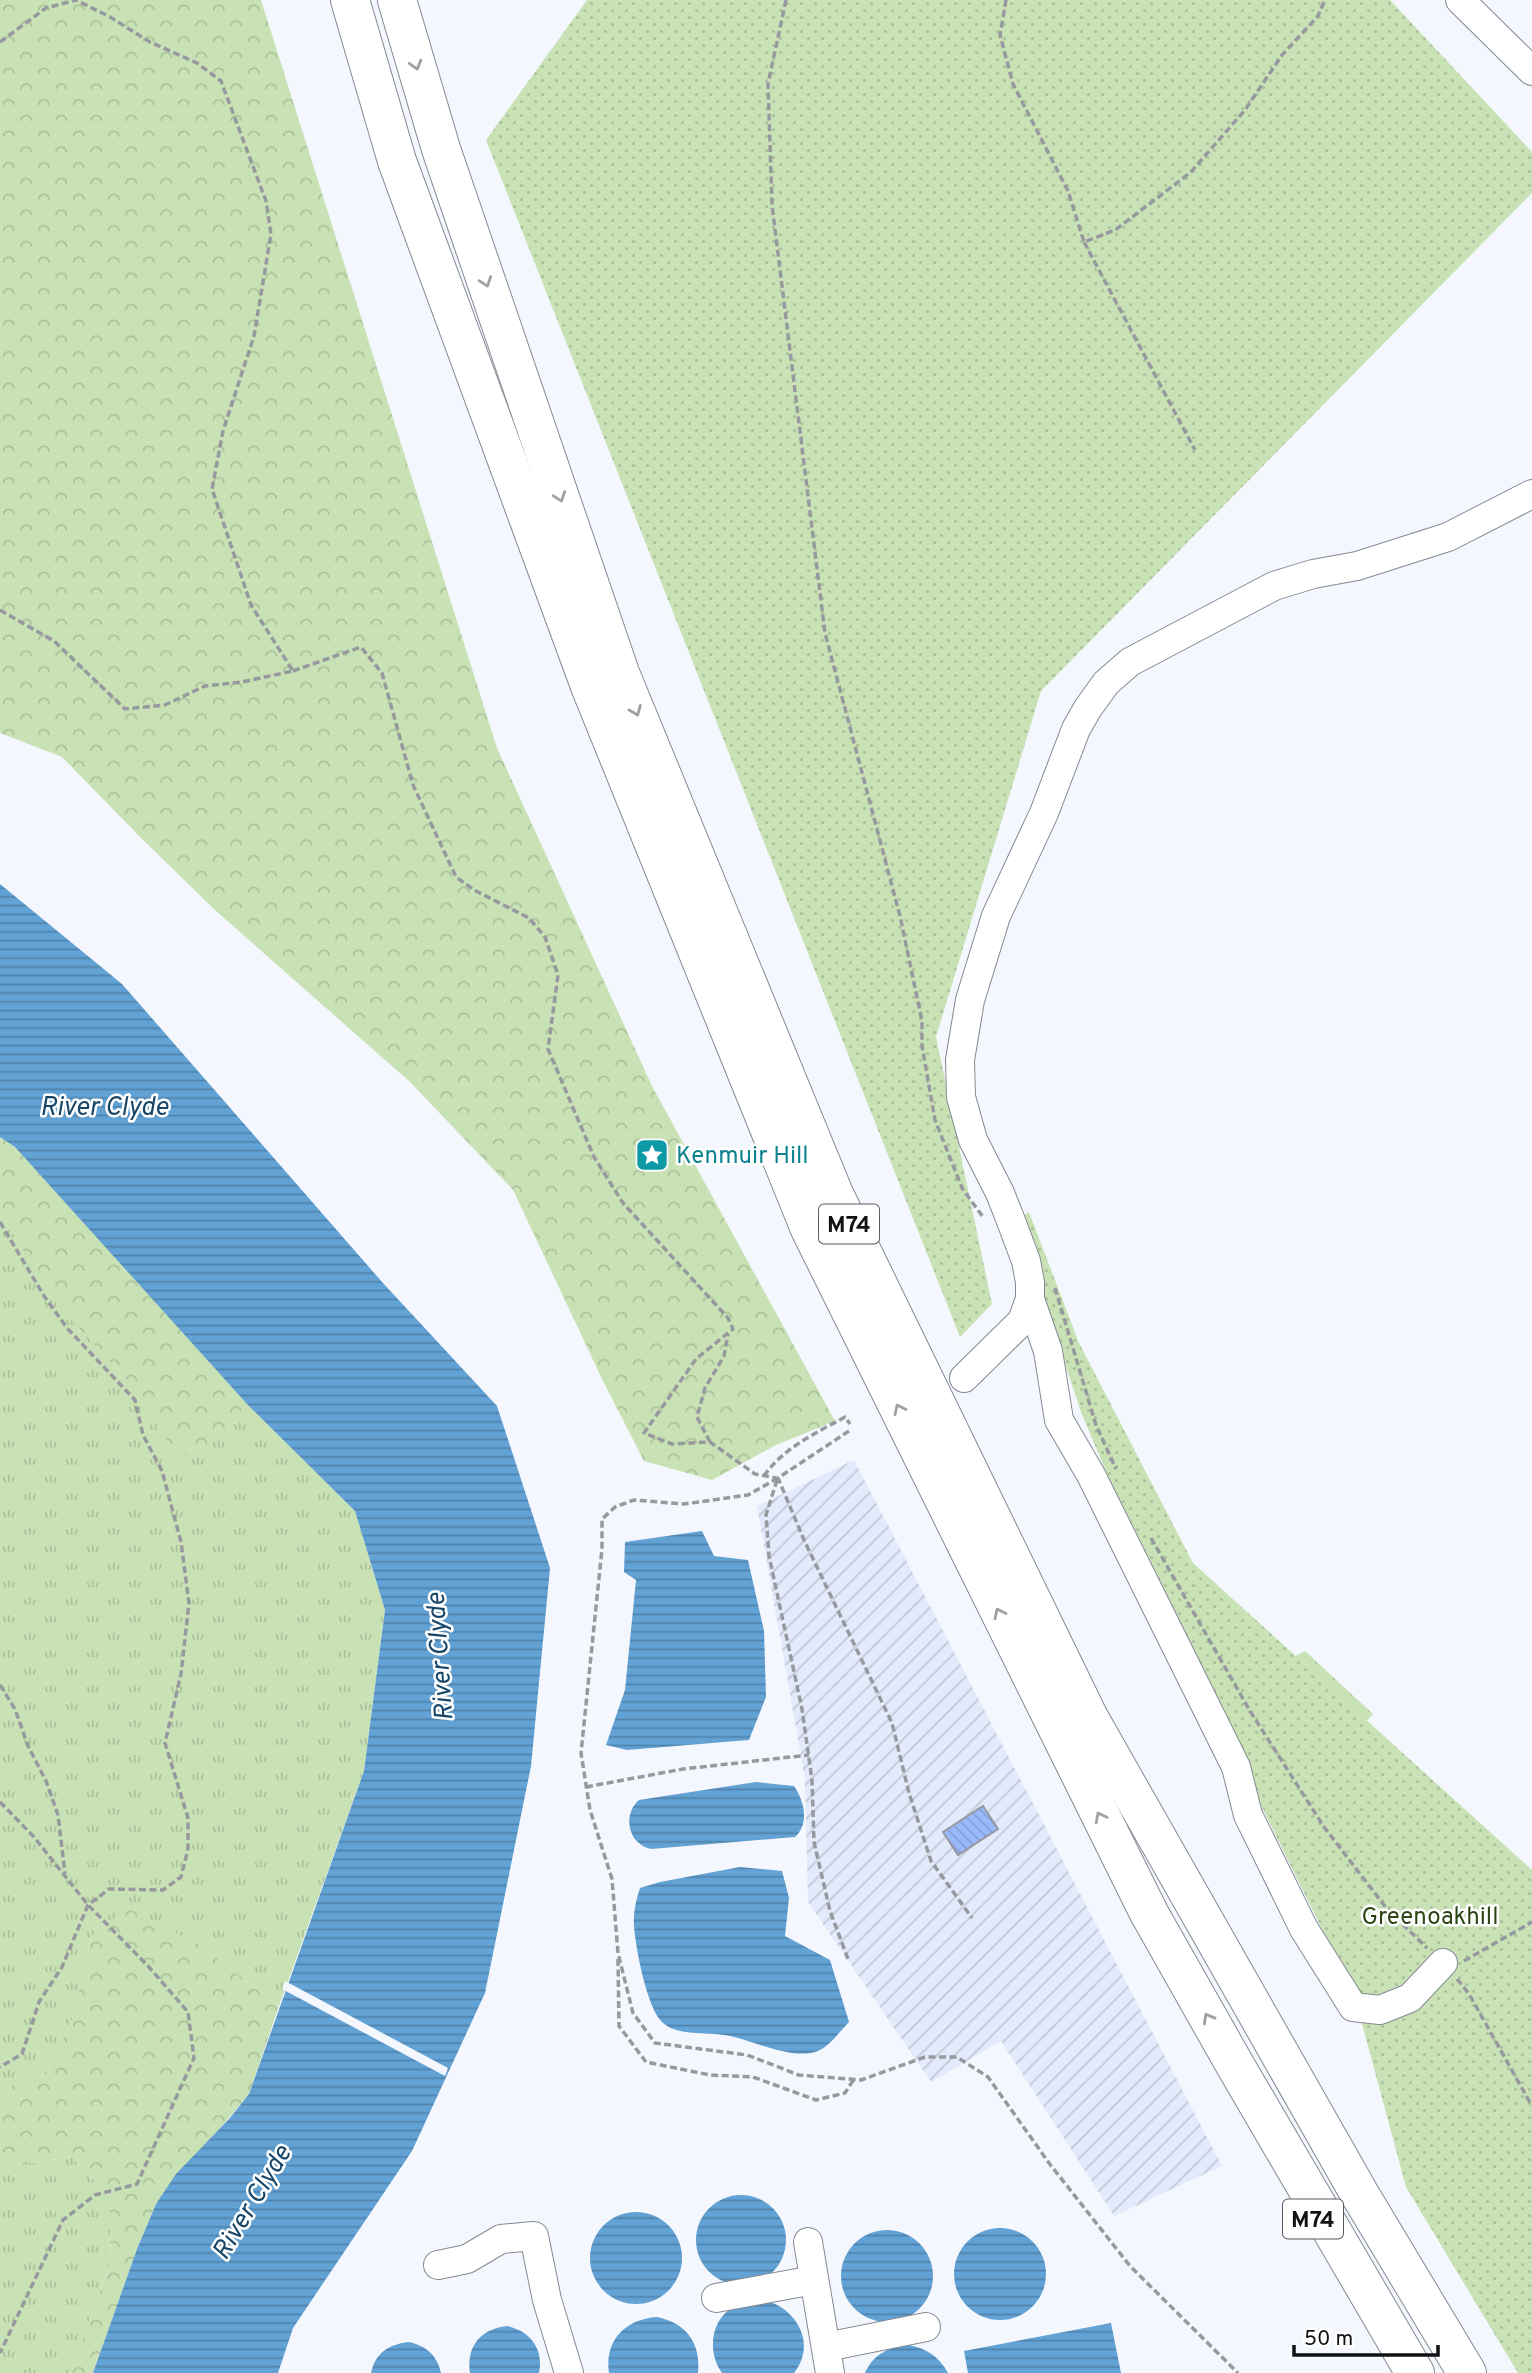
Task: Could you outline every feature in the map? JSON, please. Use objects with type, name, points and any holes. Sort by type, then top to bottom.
[{"type":"highway","name":"M74","points":[[350,0],[397,161],[590,686],[810,1229],[1149,1913],[1415,2373]]},
{"type":"highway","name":"M74","points":[[397,0],[441,149],[620,673],[834,1194],[1089,1718],[1359,2193],[1467,2373]]},
{"type":"highway","name":"M74","points":[[1235,2065],[1392,2373]]},
{"type":"lane","points":[[1460,0],[1532,71]]},
{"type":"lane","points":[[1446,1966],[1410,1998],[1380,2010],[1353,2007],[1304,1929],[1248,1815],[1236,1767],[1091,1475],[1059,1420],[1048,1350],[1030,1299],[1026,1261],[1000,1193],[973,1140],[961,1097],[960,1060],[970,1000],[996,916],[1044,813],[1076,729],[1106,683],[1130,662],[1274,586],[1313,574],[1357,566],[1448,537],[1532,494]]},
{"type":"lane","points":[[964,1378],[1022,1321],[1030,1299]]},
{"type":"lane","points":[[438,2265],[467,2259],[501,2239],[534,2236],[547,2300],[569,2373]]},
{"type":"lane","points":[[808,2242],[828,2360],[926,2327]]},
{"type":"lane","points":[[716,2298],[814,2280]]},
{"type":"path","points":[[0,42],[46,8],[76,0],[150,42],[197,62],[221,81],[266,201],[271,234],[254,336],[223,431],[212,489],[251,605],[293,671]]},
{"type":"path","points":[[786,0],[768,84],[772,205],[825,634],[900,916],[922,1021]]},
{"type":"path","points":[[1006,0],[1000,35],[1013,84],[1068,191],[1084,242],[1195,450]]},
{"type":"path","points":[[1084,242],[1115,230],[1190,173],[1245,110],[1282,55],[1318,16],[1325,0]]},
{"type":"path","points":[[0,610],[54,641],[125,709],[164,705],[205,686],[242,682],[293,671],[361,647],[382,673],[413,785],[456,877],[474,890],[529,918],[545,937],[558,975],[548,1049],[594,1157],[623,1203],[728,1318],[733,1329],[696,1359],[644,1433],[672,1444],[710,1442]]},
{"type":"path","points":[[0,1222],[44,1296],[67,1328],[135,1400],[142,1435],[162,1471],[181,1542],[189,1603],[181,1674],[166,1744],[188,1818],[188,1849],[181,1877],[163,1890],[109,1889],[88,1905],[62,1968],[39,2002],[22,2054],[0,2067]]},
{"type":"path","points":[[1051,1277],[1097,1425],[1117,1471]]},
{"type":"path","points":[[729,1332],[724,1356],[705,1388],[697,1417],[710,1442],[755,1474],[778,1478]]},
{"type":"path","points":[[764,1476],[772,1465],[804,1440],[845,1417],[850,1424]]},
{"type":"path","points":[[849,1431],[748,1495],[684,1504],[634,1500],[615,1507],[603,1519],[581,1754],[590,1810],[612,1879],[618,1953],[619,2026],[646,2062],[710,2075],[753,2077],[816,2101],[845,2093],[854,2080]]},
{"type":"path","points":[[778,1478],[766,1515],[769,1556],[785,1621],[809,1755],[814,1842],[830,1911],[848,1959]]},
{"type":"path","points":[[778,1478],[804,1541],[892,1723],[909,1793],[931,1861],[972,1918]]},
{"type":"path","points":[[1144,1528],[1250,1711],[1324,1827],[1387,1909],[1446,1966],[1469,1994],[1532,2106]]},
{"type":"path","points":[[0,1685],[15,1709],[58,1815],[65,1876]]},
{"type":"path","points":[[586,1787],[683,1769],[809,1755]]},
{"type":"path","points":[[0,1801],[34,1837],[88,1905],[148,1966],[188,2012],[194,2058],[137,2184],[95,2194],[63,2220],[0,2353]]},
{"type":"path","points":[[1446,1966],[1532,1922]]},
{"type":"path","points":[[618,1953],[633,2014],[655,2043],[747,2056],[799,2075],[861,2080],[925,2057],[957,2057],[988,2077],[1049,2163],[1130,2266],[1238,2373]]},
{"type":"shaded area","points":[[854,1460],[1222,2166],[1114,2216],[1001,2041],[931,2082],[808,1902],[805,1779],[757,1506]]},
{"type":"green space","points":[[0,0],[261,0],[497,748],[652,1086],[835,1421],[776,1445],[712,1480],[644,1461],[602,1379],[513,1190],[410,1082],[216,911],[62,757],[0,733]]},
{"type":"green space","points":[[587,0],[1390,0],[1532,152],[1532,193],[1041,691],[936,1037],[992,1304],[960,1337],[486,140]]},
{"type":"green space","points":[[0,1137],[15,1147],[247,1404],[355,1511],[385,1610],[364,1771],[279,2006],[197,1943],[92,1936],[72,2019],[46,2075],[0,2090]]},
{"type":"green space","points":[[0,1137],[15,1147],[247,1404],[206,1446],[189,1456],[174,1449],[162,1434],[138,1392],[59,1306],[0,1214]]},
{"type":"green space","name":"Greenoakhill","points":[[1029,1212],[1079,1343],[1193,1563],[1532,1870],[1532,2373],[1518,2373],[1406,2187],[1354,1994],[1162,1605],[1081,1412],[1017,1219]]},
{"type":"green space","points":[[1305,1651],[1373,1714],[1350,1740],[1266,1671]]},
{"type":"green space","points":[[127,1908],[197,1943],[279,2006],[249,2094],[156,2204],[93,2373],[70,2373],[111,2261],[109,2197],[72,2157],[3,2167],[0,2171],[0,2090],[46,2075],[72,2019],[92,1935]]},
{"type":"green space","points":[[72,2157],[109,2197],[111,2261],[70,2373],[0,2373],[0,2171],[2,2167]]},
{"type":"water","name":"River Clyde","points":[[0,884],[122,984],[382,1282],[497,1406],[550,1568],[531,1766],[485,1993],[412,2151],[293,2328],[278,2373],[93,2373],[156,2204],[176,2174],[249,2094],[364,1771],[385,1610],[355,1511],[247,1404],[15,1147],[0,1137]]},
{"type":"water","points":[[702,1531],[714,1556],[748,1560],[764,1631],[766,1697],[749,1740],[627,1750],[606,1745],[625,1690],[636,1580],[624,1572],[625,1542]]},
{"type":"water","points":[[756,1782],[794,1786],[804,1812],[803,1825],[795,1837],[651,1849],[637,1841],[630,1828],[630,1813],[639,1800]]},
{"type":"water","points":[[740,1867],[782,1871],[789,1898],[785,1936],[830,1960],[849,2022],[831,2042],[818,2051],[795,2053],[735,2037],[675,2030],[662,2022],[651,2004],[635,1935],[634,1911],[640,1888]]},
{"type":"water","points":[[741,2195],[758,2198],[773,2208],[783,2223],[786,2240],[783,2257],[773,2272],[758,2282],[741,2285],[724,2282],[709,2272],[699,2257],[696,2240],[699,2223],[709,2208],[724,2198]]},
{"type":"water","points":[[636,2212],[654,2216],[668,2226],[678,2240],[682,2258],[678,2276],[668,2290],[654,2300],[636,2304],[618,2300],[604,2290],[594,2276],[590,2258],[594,2240],[604,2226],[618,2216]]},
{"type":"water","points":[[1000,2228],[1017,2232],[1032,2242],[1042,2257],[1046,2274],[1042,2291],[1032,2306],[1017,2316],[1000,2320],[983,2316],[968,2306],[958,2291],[954,2274],[958,2257],[968,2242],[983,2232]]},
{"type":"water","points":[[887,2230],[904,2234],[919,2244],[929,2259],[933,2276],[929,2293],[919,2308],[904,2318],[887,2322],[870,2318],[855,2308],[845,2293],[841,2276],[845,2259],[855,2244],[870,2234]]},
{"type":"water","points":[[761,2299],[784,2309],[793,2317],[803,2338],[801,2361],[794,2373],[722,2373],[714,2356],[713,2346],[713,2337],[720,2319],[738,2304]]},
{"type":"water","points":[[657,2317],[676,2324],[690,2336],[697,2352],[698,2373],[609,2373],[610,2351],[619,2334],[635,2322]]},
{"type":"water","points":[[1111,2323],[1121,2373],[968,2373],[964,2351]]},
{"type":"water","points":[[507,2326],[522,2332],[534,2342],[539,2356],[539,2373],[470,2373],[470,2355],[477,2341],[489,2331]]},
{"type":"water","points":[[409,2342],[430,2352],[441,2373],[371,2373],[376,2360],[384,2351]]},
{"type":"water","points":[[909,2345],[932,2354],[948,2373],[865,2373],[877,2356]]},
{"type":"pier","points":[[285,1981],[448,2068],[445,2076],[282,1989]]},
{"type":"building","points":[[983,1806],[998,1829],[958,1855],[943,1832]]},
{"type":"place","name":"Kenmuir Hill","points":[[652,1155]]}]
